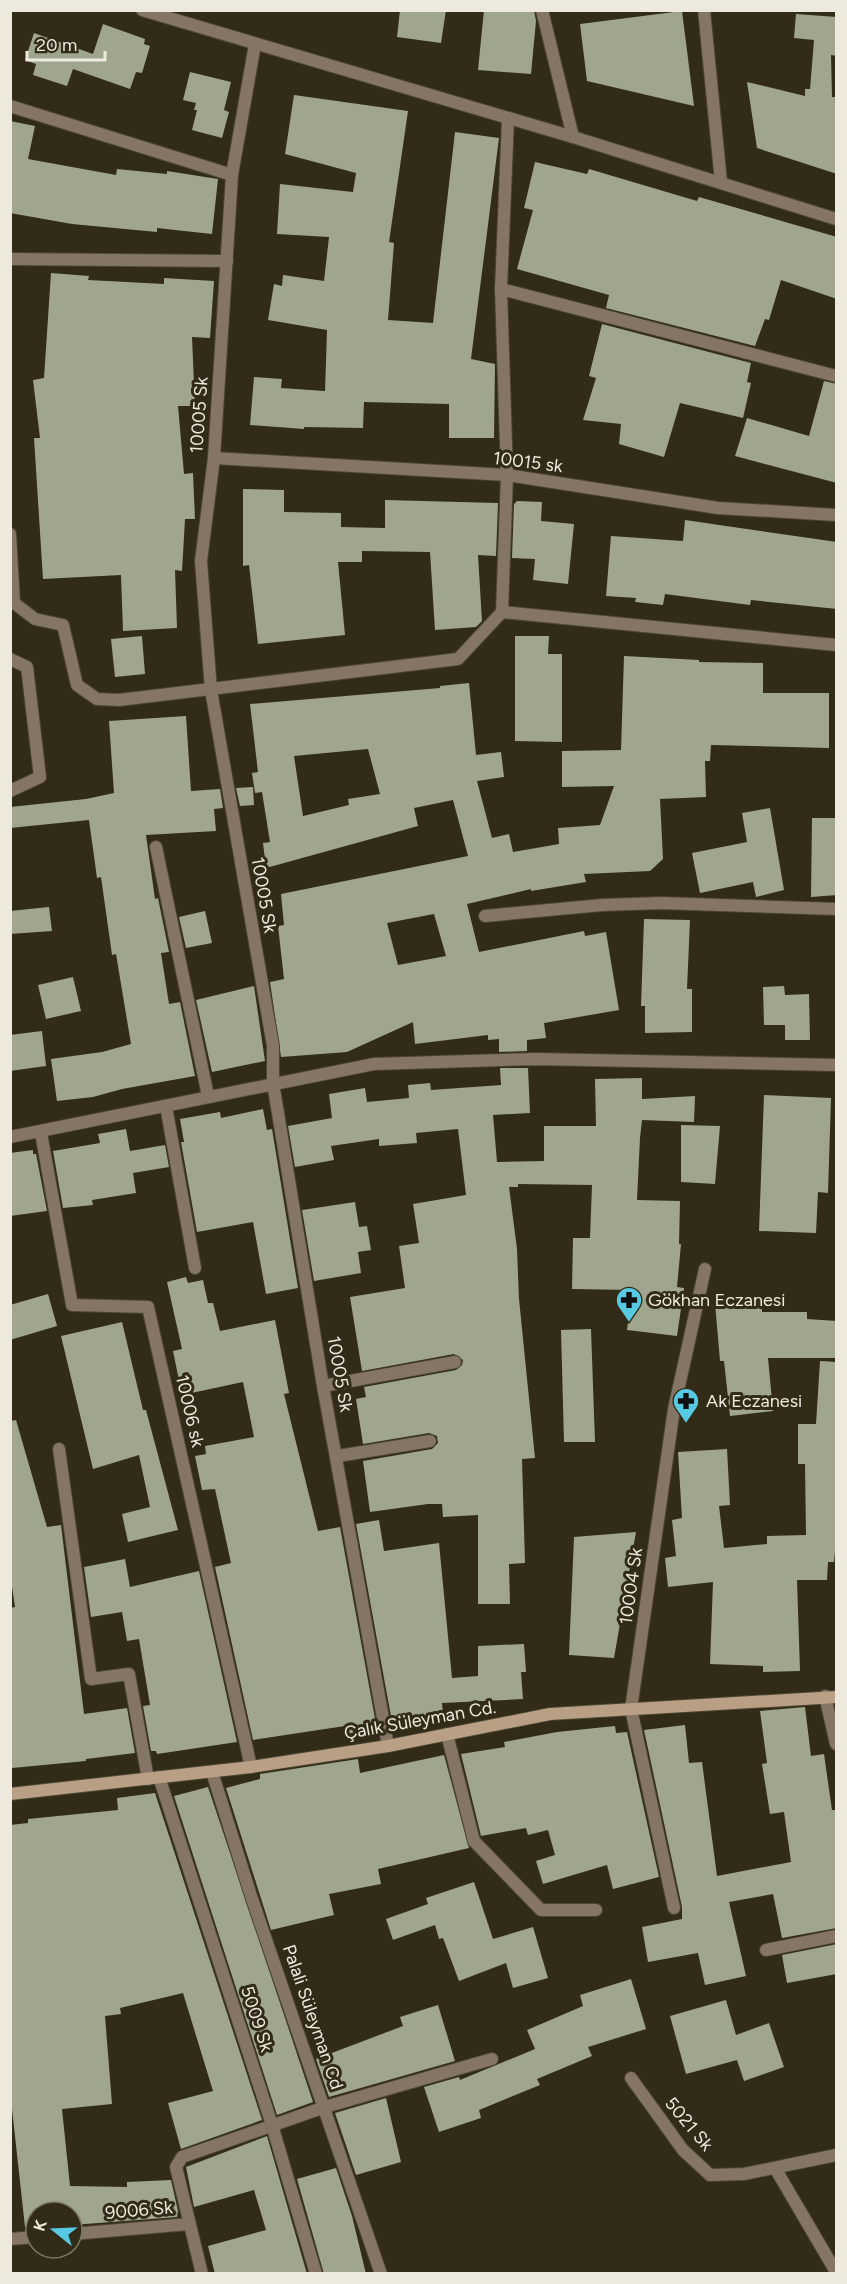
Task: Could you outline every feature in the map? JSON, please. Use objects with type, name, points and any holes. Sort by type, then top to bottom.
[{"type":"main road","name":"Çalık Süleyman Cd.","points":[[10,1794],[251,1767],[388,1746],[550,1714],[831,1697]]},
{"type":"street","points":[[142,10],[573,137],[837,219]]},
{"type":"street","points":[[542,10],[573,137]]},
{"type":"street","points":[[704,10],[721,182]]},
{"type":"street","name":"10005 Sk","points":[[255,44],[232,175],[214,458],[201,561],[211,690],[273,1046],[273,1083],[323,1386],[338,1456],[388,1746]]},
{"type":"street","points":[[10,106],[232,175]]},
{"type":"street","points":[[10,534],[14,603],[35,619],[63,625],[77,685],[97,699],[211,690],[458,659],[502,612],[507,475],[501,289],[508,118]]},
{"type":"street","points":[[10,259],[227,261]]},
{"type":"street","points":[[501,289],[837,376]]},
{"type":"street","name":"10015 sk","points":[[214,458],[507,475],[718,508],[837,515]]},
{"type":"street","points":[[502,612],[837,645]]},
{"type":"street","points":[[10,659],[27,667],[40,777],[10,791]]},
{"type":"street","points":[[156,848],[208,1096]]},
{"type":"street","points":[[485,916],[602,905],[661,903],[837,909]]},
{"type":"street","points":[[10,1137],[374,1064],[513,1059],[837,1065]]},
{"type":"street","points":[[166,1106],[195,1268]]},
{"type":"street","name":"10006 sk","points":[[41,1132],[72,1305],[148,1307],[251,1767]]},
{"type":"street","name":"10004 Sk","points":[[674,1908],[631,1709],[674,1409],[705,1269]]},
{"type":"street","points":[[323,1386],[455,1362]]},
{"type":"street","points":[[338,1456],[430,1442]]},
{"type":"street","name":"5009 Sk","points":[[59,1449],[91,1679],[129,1674],[153,1778],[272,2125],[316,2274]]},
{"type":"street","points":[[831,1697],[837,1744]]},
{"type":"street","points":[[447,1734],[474,1841],[541,1910],[596,1910]]},
{"type":"street","name":"Palali Süleyman Cd","points":[[212,1772],[252,1899],[381,2274]]},
{"type":"street","points":[[766,1950],[837,1935]]},
{"type":"street","name":"9006 Sk","points":[[84,2233],[189,2224],[176,2167],[182,2157],[325,2107],[492,2059]]},
{"type":"street","name":"5021 Sk","points":[[631,2079],[683,2150],[710,2175],[744,2174],[837,2155]]},
{"type":"street","points":[[775,2168],[837,2272]]},
{"type":"street","points":[[189,2224],[202,2274]]},
{"type":"building","points":[[400,10],[446,10],[441,43],[397,37]]},
{"type":"building","points":[[484,10],[534,10],[536,21],[531,74],[478,70]]},
{"type":"building","points":[[682,11],[694,106],[587,81],[580,24]]},
{"type":"building","points":[[796,14],[837,17],[837,56],[831,55],[832,97],[837,97],[837,174],[757,148],[747,82],[805,96],[805,89],[810,89],[814,40],[794,38]]},
{"type":"building","points":[[103,24],[145,39],[144,44],[150,46],[142,73],[136,72],[130,89],[73,69],[67,86],[33,75],[36,64],[25,60],[34,33],[93,54]]},
{"type":"building","points":[[190,72],[231,82],[224,110],[229,112],[222,138],[192,130],[197,110],[194,110],[196,103],[183,100]]},
{"type":"building","points":[[294,95],[408,111],[389,242],[394,243],[388,320],[433,323],[455,132],[499,138],[471,359],[495,364],[494,438],[449,438],[449,404],[364,402],[363,428],[304,427],[304,429],[250,425],[254,377],[282,379],[281,388],[325,391],[327,330],[268,320],[274,284],[282,286],[283,275],[324,281],[329,237],[277,234],[280,184],[353,192],[356,173],[285,154]]},
{"type":"building","points":[[10,121],[35,126],[28,159],[116,175],[117,169],[167,174],[167,171],[218,179],[212,234],[157,228],[157,232],[72,224],[10,213]]},
{"type":"building","points":[[535,162],[587,174],[589,169],[697,201],[699,197],[837,237],[837,299],[781,280],[769,320],[765,319],[755,346],[606,308],[609,295],[517,269],[533,210],[524,208]]},
{"type":"building","points":[[51,273],[89,276],[88,280],[164,284],[164,278],[214,281],[210,338],[192,337],[195,406],[178,406],[184,474],[193,473],[195,519],[185,519],[182,571],[175,570],[177,628],[123,631],[121,575],[43,579],[34,438],[40,438],[33,380],[44,378]]},
{"type":"building","points":[[602,324],[751,363],[747,382],[751,383],[743,418],[680,403],[664,457],[619,444],[621,424],[583,420],[596,378],[589,376]]},
{"type":"building","points":[[824,381],[837,384],[837,483],[735,456],[747,418],[809,436]]},
{"type":"building","points":[[243,489],[284,490],[284,512],[341,513],[341,527],[385,528],[385,500],[498,503],[496,556],[478,555],[482,621],[476,627],[435,630],[430,552],[362,551],[362,562],[338,562],[345,635],[258,644],[249,565],[243,566]]},
{"type":"building","points":[[517,501],[542,502],[541,521],[574,524],[568,584],[533,580],[535,559],[512,558],[514,504]]},
{"type":"building","points":[[685,520],[837,542],[837,609],[751,600],[750,605],[665,594],[663,605],[635,602],[636,598],[606,596],[611,536],[683,541]]},
{"type":"building","points":[[142,636],[145,674],[115,677],[111,639]]},
{"type":"building","points":[[515,636],[549,636],[548,654],[562,654],[562,742],[515,741]]},
{"type":"building","points":[[624,656],[699,660],[699,662],[763,663],[763,693],[829,693],[829,748],[711,745],[710,761],[705,761],[706,797],[660,799],[663,859],[650,871],[584,874],[586,882],[531,891],[531,889],[467,904],[479,952],[584,931],[585,936],[606,932],[619,1010],[544,1023],[546,1038],[527,1040],[527,1051],[499,1052],[499,1039],[488,1040],[488,1035],[415,1044],[413,1022],[347,1052],[281,1057],[270,982],[284,979],[278,926],[284,925],[281,894],[468,856],[453,800],[414,808],[418,826],[266,868],[263,843],[270,842],[262,792],[255,793],[252,773],[258,772],[250,704],[440,688],[440,686],[469,683],[476,755],[501,752],[504,777],[477,781],[492,838],[509,834],[513,852],[559,844],[558,828],[600,825],[614,786],[562,787],[562,751],[621,750]],"holes":[[[368,749],[380,794],[348,799],[349,805],[303,816],[294,756]],[[434,914],[446,956],[398,965],[387,923]]]},
{"type":"building","points":[[186,716],[191,791],[220,789],[223,808],[214,809],[216,831],[146,835],[155,899],[158,898],[169,952],[161,953],[169,1004],[180,1002],[195,1076],[122,1089],[93,1097],[57,1101],[51,1059],[102,1052],[131,1044],[116,954],[112,955],[101,877],[97,878],[89,820],[10,828],[10,807],[86,799],[114,793],[109,721]]},
{"type":"building","points":[[253,787],[254,805],[240,806],[236,788]]},
{"type":"building","points":[[770,808],[784,890],[756,897],[753,882],[700,893],[692,853],[747,842],[742,813]]},
{"type":"building","points":[[812,818],[836,818],[837,895],[811,897]]},
{"type":"building","points":[[49,907],[52,931],[10,934],[10,911]]},
{"type":"building","points":[[205,911],[212,943],[186,948],[179,917]]},
{"type":"building","points":[[644,919],[690,920],[687,989],[692,989],[692,1032],[645,1033],[645,1006],[641,1006]]},
{"type":"building","points":[[73,977],[81,1011],[46,1019],[38,985]]},
{"type":"building","points":[[254,986],[265,1061],[212,1072],[196,1000]]},
{"type":"building","points":[[784,986],[785,995],[809,994],[810,1040],[785,1040],[785,1025],[764,1025],[763,987]]},
{"type":"building","points":[[42,1031],[46,1066],[10,1071],[10,1035]]},
{"type":"building","points":[[500,1068],[528,1068],[530,1113],[493,1115],[497,1162],[544,1161],[544,1126],[596,1126],[595,1079],[642,1078],[642,1099],[695,1096],[694,1122],[642,1120],[640,1138],[637,1200],[680,1201],[679,1244],[681,1244],[677,1287],[684,1288],[677,1336],[627,1330],[632,1290],[572,1289],[573,1238],[590,1238],[592,1185],[518,1184],[518,1187],[509,1187],[517,1249],[519,1299],[535,1458],[522,1459],[525,1563],[509,1564],[510,1604],[478,1604],[478,1515],[443,1517],[442,1504],[370,1512],[363,1461],[432,1449],[438,1443],[437,1436],[429,1433],[363,1444],[356,1399],[366,1397],[364,1387],[456,1370],[462,1365],[463,1360],[454,1354],[362,1371],[350,1297],[405,1288],[399,1246],[419,1243],[413,1204],[466,1195],[458,1129],[416,1133],[417,1143],[379,1146],[379,1139],[331,1146],[334,1160],[295,1167],[288,1126],[332,1118],[329,1094],[365,1088],[367,1102],[409,1098],[408,1085],[430,1083],[431,1090],[501,1085]]},
{"type":"building","points":[[764,1095],[831,1098],[828,1193],[818,1192],[816,1233],[759,1231]]},
{"type":"building","points":[[263,1109],[267,1130],[272,1129],[298,1288],[266,1294],[253,1222],[197,1232],[181,1142],[184,1142],[180,1119],[220,1112],[221,1118]]},
{"type":"building","points":[[681,1125],[720,1126],[715,1184],[681,1182]]},
{"type":"building","points":[[126,1129],[130,1151],[165,1145],[169,1167],[133,1173],[136,1193],[92,1200],[93,1205],[63,1208],[53,1151],[100,1143],[98,1134]]},
{"type":"building","points":[[33,1150],[33,1154],[36,1154],[47,1211],[10,1216],[10,1153]]},
{"type":"building","points":[[355,1202],[359,1227],[367,1226],[371,1250],[358,1252],[361,1273],[314,1281],[302,1210]]},
{"type":"building","points":[[186,1277],[188,1283],[203,1280],[208,1303],[213,1303],[220,1331],[275,1320],[289,1393],[284,1394],[318,1531],[340,1527],[376,1724],[369,1725],[370,1730],[346,1734],[345,1726],[253,1740],[215,1567],[231,1563],[215,1489],[202,1490],[195,1456],[206,1454],[205,1446],[254,1437],[243,1382],[182,1395],[173,1351],[182,1349],[167,1282]]},
{"type":"building","points":[[48,1294],[57,1326],[10,1340],[10,1305]]},
{"type":"building","points":[[761,1300],[762,1312],[807,1312],[807,1319],[837,1321],[837,1358],[768,1358],[773,1411],[730,1416],[724,1361],[720,1361],[715,1303]]},
{"type":"building","points":[[122,1322],[143,1410],[146,1410],[178,1530],[128,1542],[122,1514],[150,1507],[139,1455],[93,1469],[61,1336]]},
{"type":"building","points":[[591,1329],[595,1442],[564,1442],[561,1330]]},
{"type":"building","points":[[820,1361],[837,1362],[837,1528],[834,1562],[828,1562],[827,1580],[797,1580],[800,1671],[763,1672],[763,1666],[710,1664],[713,1582],[668,1587],[665,1558],[676,1556],[672,1520],[682,1518],[678,1452],[727,1449],[730,1505],[719,1506],[724,1548],[767,1544],[767,1536],[806,1535],[805,1464],[798,1464],[798,1424],[816,1424]]},
{"type":"building","points":[[16,1420],[47,1527],[61,1525],[84,1714],[127,1708],[135,1753],[86,1759],[86,1761],[12,1768],[10,1608],[15,1607],[10,1573],[10,1421]]},
{"type":"building","points":[[379,1520],[384,1551],[439,1543],[452,1678],[478,1676],[478,1646],[524,1644],[526,1672],[521,1672],[523,1699],[442,1703],[443,1714],[392,1722],[356,1524]]},
{"type":"building","points":[[636,1532],[614,1658],[569,1655],[574,1537]]},
{"type":"building","points":[[125,1559],[130,1587],[199,1571],[237,1742],[157,1754],[156,1751],[151,1751],[143,1706],[150,1705],[139,1639],[127,1641],[122,1612],[91,1617],[84,1567]]},
{"type":"building","points":[[805,1707],[811,1756],[824,1754],[832,1810],[837,1810],[837,1928],[782,1938],[773,1894],[729,1902],[746,1976],[705,1985],[698,1953],[648,1962],[642,1927],[682,1919],[682,1907],[644,1730],[685,1725],[689,1763],[702,1762],[717,1876],[791,1862],[784,1812],[770,1814],[762,1764],[767,1763],[760,1711]]},
{"type":"building","points":[[615,1726],[616,1733],[627,1732],[659,1877],[613,1889],[607,1865],[543,1884],[536,1861],[555,1855],[548,1830],[528,1835],[526,1828],[481,1836],[461,1754],[505,1747],[504,1742],[557,1732]]},
{"type":"building","points":[[444,1755],[469,1848],[378,1869],[381,1884],[329,1894],[334,1915],[271,1930],[226,1788],[260,1779],[260,1774],[358,1759],[360,1773]]},
{"type":"building","points":[[208,1787],[313,2102],[277,2115],[174,1796]]},
{"type":"building","points":[[155,1793],[262,2120],[181,2149],[168,2103],[213,2091],[183,1993],[120,2008],[121,2014],[105,2016],[112,2104],[62,2109],[70,2186],[127,2187],[127,2182],[171,2180],[178,2211],[177,2217],[84,2224],[84,2200],[24,2200],[24,2218],[10,2091],[10,1825],[28,1823],[28,1819],[118,1810],[117,1798]]},
{"type":"building","points":[[474,1882],[493,1939],[533,1927],[548,1978],[513,1988],[506,1963],[459,1981],[443,1938],[439,1939],[435,1925],[393,1940],[386,1919],[428,1904],[426,1898]]},
{"type":"building","points":[[837,1944],[837,1974],[787,1983],[782,1955]]},
{"type":"building","points":[[631,1979],[646,2029],[588,2047],[592,2056],[537,2079],[540,2085],[479,2110],[481,2118],[439,2132],[424,2087],[459,2077],[460,2080],[535,2049],[527,2030],[583,2006],[580,1995]]},
{"type":"building","points":[[726,2000],[736,2035],[769,2023],[784,2067],[744,2081],[737,2060],[686,2074],[670,2016]]},
{"type":"building","points":[[438,2005],[455,2061],[329,2097],[316,2059],[403,2026],[400,2017]]},
{"type":"building","points":[[386,2098],[401,2162],[356,2175],[335,2113]]},
{"type":"building","points":[[267,2136],[307,2274],[215,2274],[208,2246],[266,2230],[254,2190],[194,2207],[186,2167]]},
{"type":"building","points":[[336,2168],[352,2216],[366,2274],[324,2274],[297,2179]]},
{"type":"place","name":"Gökhan Eczanesi","points":[[629,1323]]},
{"type":"place","name":"Ak Eczanesi","points":[[686,1424]]}]
